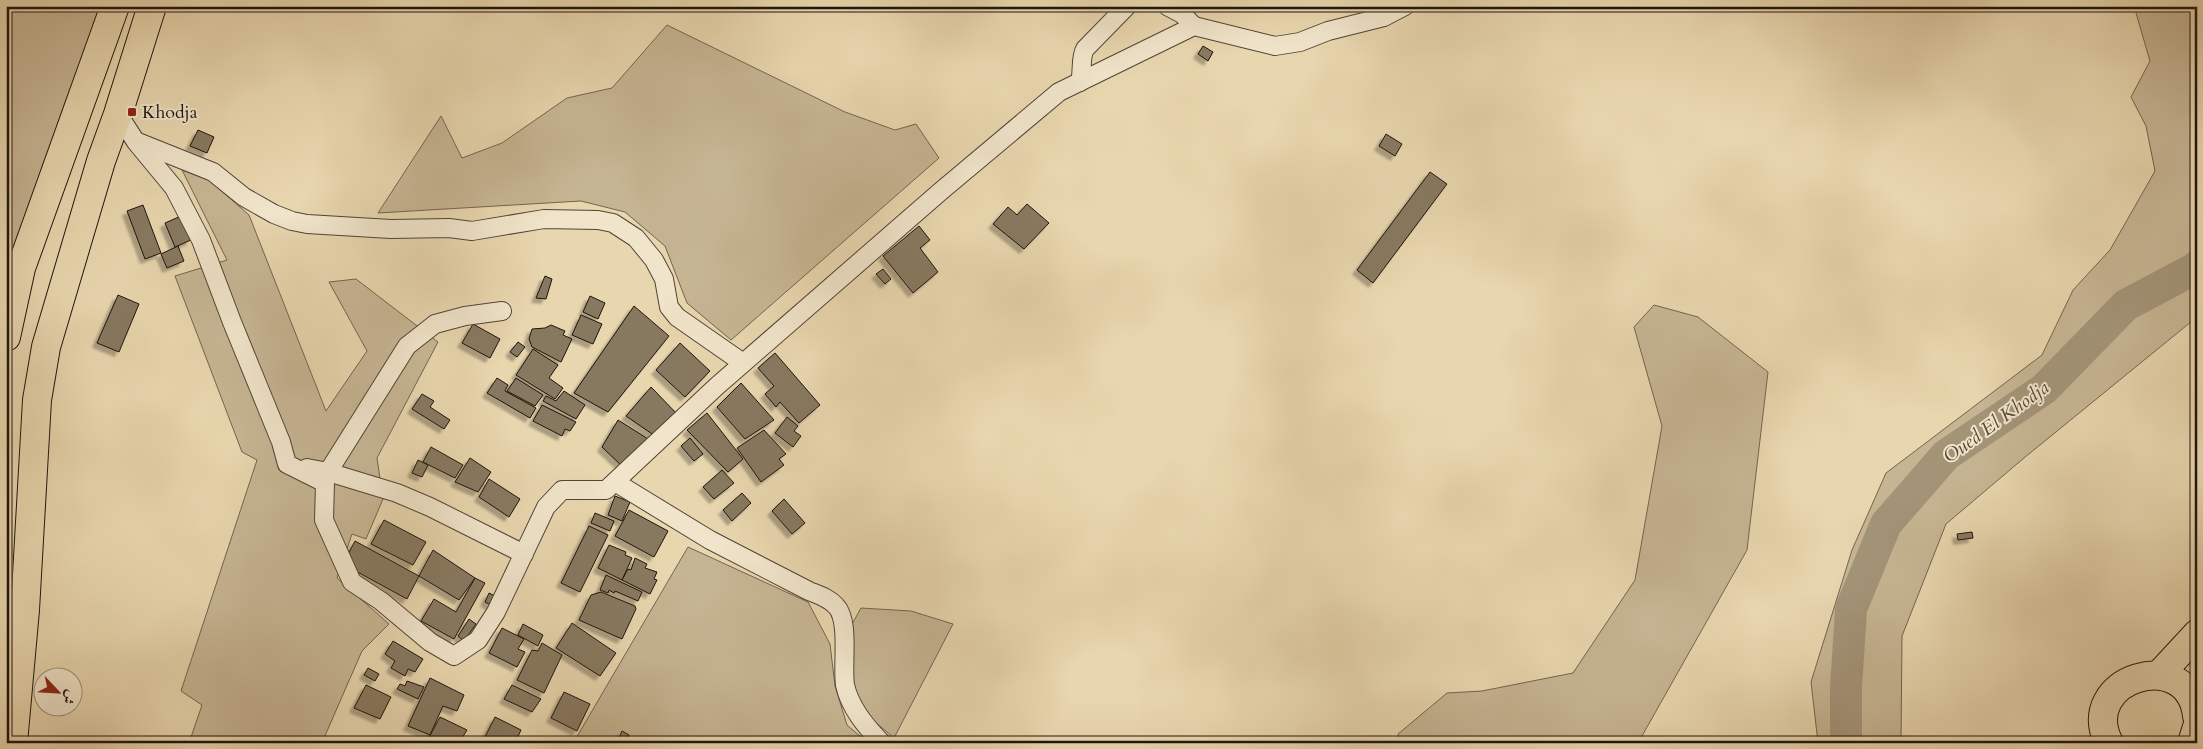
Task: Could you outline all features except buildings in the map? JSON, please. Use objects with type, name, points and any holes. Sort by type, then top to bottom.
[{"type":"highway","points":[[6,337],[22,268],[115,6]]},
{"type":"highway","points":[[13,743],[24,619],[37,400],[45,355],[83,220],[152,6]]},
{"type":"highway","points":[[2159,675],[2197,634]]},
{"type":"highway","points":[[2109,743],[2104,728],[2104,717],[2111,696],[2127,681],[2143,676],[2159,675],[2179,684],[2196,708],[2192,743]]},
{"type":"street","points":[[1080,82],[1083,72],[1082,54],[1085,49],[1126,6]]},
{"type":"street","points":[[1167,6],[1182,14],[1194,26],[1275,46],[1300,42],[1328,31],[1384,17],[1405,6]]},
{"type":"street","points":[[118,114],[136,142],[174,188],[201,240],[281,442],[287,464],[325,483],[324,520],[352,582],[381,601],[430,642],[454,656],[478,640],[496,612],[546,507],[562,490],[606,490],[743,363],[941,191],[1059,92],[1194,26]]},
{"type":"street","points":[[136,142],[213,172],[259,207],[292,221],[307,224],[391,229],[449,228],[472,231],[544,219],[598,220],[613,224],[636,238],[654,260],[664,279],[669,307],[676,317],[743,363]]},
{"type":"street","points":[[328,472],[407,346],[435,324],[465,316],[502,311]]},
{"type":"street","points":[[287,464],[328,472],[397,493],[430,507],[524,554]]},
{"type":"street","points":[[615,482],[710,540],[809,591],[825,597],[838,607],[845,632],[846,685],[851,703],[865,726],[882,743]]},
{"type":"shaded area","points":[[6,6],[115,6],[6,275]]},
{"type":"shaded area","points":[[2138,6],[2197,6],[2197,317],[1946,524],[1902,636],[1901,743],[1818,743],[1811,682],[1852,550],[1886,473],[2042,355],[2073,290],[2110,250],[2155,171],[2146,126],[2131,97],[2150,61],[2136,13]]},
{"type":"shaded area","points":[[667,25],[845,112],[895,130],[916,124],[939,158],[731,340],[687,303],[665,246],[625,212],[581,201],[378,213],[441,116],[462,158],[502,143],[567,98],[612,88]]},
{"type":"shaded area","points":[[182,170],[209,180],[249,215],[326,411],[367,351],[329,282],[356,279],[438,342],[377,458],[383,499],[366,539],[352,534],[337,578],[389,624],[362,651],[324,738],[334,743],[189,743],[202,705],[181,691],[257,460],[242,452],[175,276],[227,260]]},
{"type":"shaded area","points":[[1654,305],[1698,317],[1768,372],[1747,550],[1638,743],[1399,743],[1398,734],[1447,693],[1482,691],[1573,673],[1635,580],[1662,426],[1634,327]]},
{"type":"shaded area","points":[[688,547],[808,602],[830,644],[835,686],[847,725],[868,743],[583,743],[575,740]]},
{"type":"shaded area","points":[[861,608],[911,611],[953,624],[894,738],[868,716],[851,683],[851,626]]},
{"type":"waterway","name":"Oued El Khodja","points":[[1846,743],[1846,688],[1851,609],[1886,524],[1946,455],[2044,389],[2126,305],[2197,266]]},
{"type":"place","name":"Khodja","points":[[132,112]]}]
